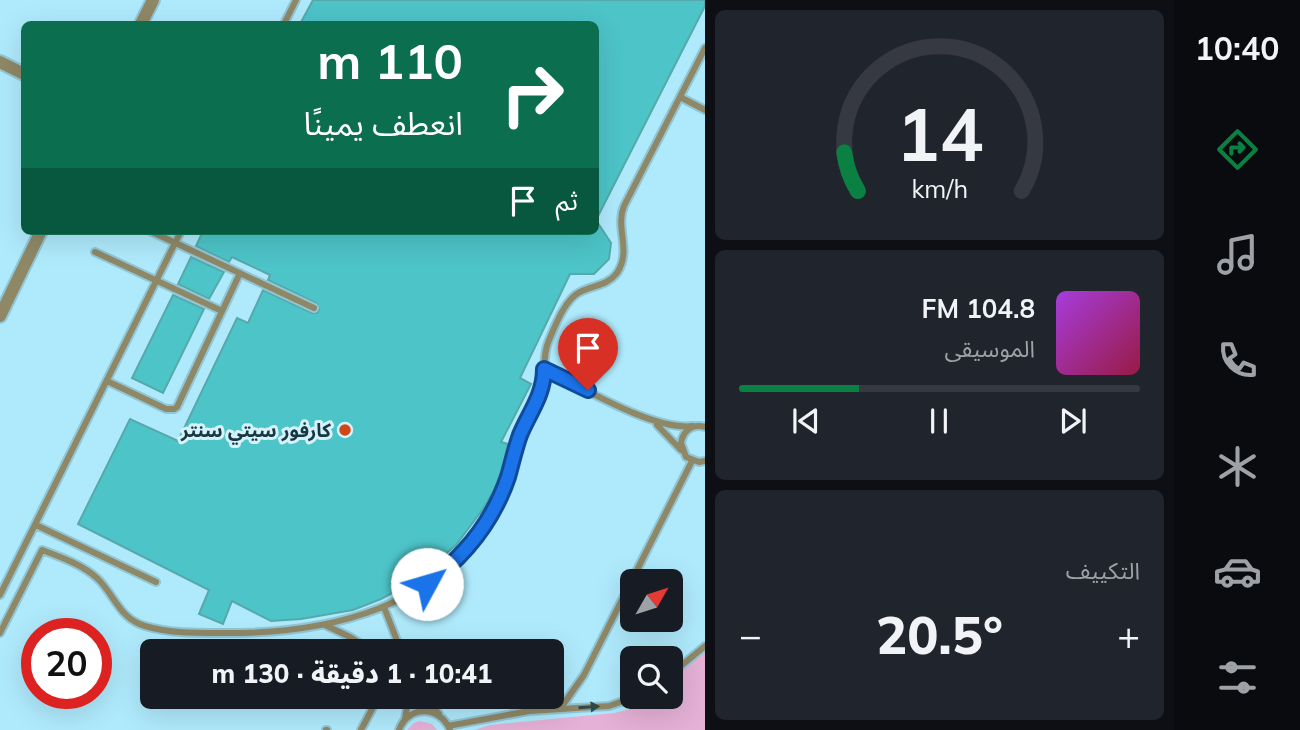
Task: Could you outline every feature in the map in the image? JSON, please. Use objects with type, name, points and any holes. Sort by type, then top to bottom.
[{"type":"street","points":[[142,21],[153,0]]},
{"type":"street","points":[[0,62],[21,72]]},
{"type":"street","points":[[0,316],[39,235]]},
{"type":"lane","points":[[286,21],[296,0]]},
{"type":"lane","points":[[26,544],[78,565],[96,578],[130,620],[145,626],[184,632],[284,631],[324,624],[384,607],[413,593],[443,572],[458,559],[481,530],[496,504],[508,477],[519,438],[540,397],[547,344],[572,298],[582,291],[600,286],[616,273],[625,242],[622,211],[705,48]]},
{"type":"lane","points":[[680,96],[705,110]]},
{"type":"lane","points":[[159,235],[314,308]]},
{"type":"lane","points":[[0,595],[179,235]]},
{"type":"lane","points":[[95,252],[222,311]]},
{"type":"lane","points":[[107,382],[166,409],[174,410],[240,273]]},
{"type":"lane","points":[[544,369],[653,422],[675,427],[705,427]]},
{"type":"lane","points":[[653,422],[692,461],[705,461]]},
{"type":"lane","points":[[682,451],[682,436],[692,426]]},
{"type":"lane","points":[[564,703],[584,675],[692,461]]},
{"type":"lane","points":[[36,525],[156,582]]},
{"type":"lane","points":[[0,633],[42,550]]},
{"type":"lane","points":[[384,607],[396,639]]},
{"type":"lane","points":[[324,624],[353,639]]},
{"type":"lane","points":[[683,664],[705,646]]},
{"type":"lane","points":[[564,709],[610,706],[620,702]]},
{"type":"lane","points":[[361,730],[372,709]]},
{"type":"lane","points":[[399,730],[406,709]]},
{"type":"lane","points":[[436,709],[449,728],[505,715],[560,709]]},
{"type":"lane","points":[[404,720],[411,714],[427,711],[443,718]]},
{"type":"shaded area","points":[[705,652],[705,730],[474,730],[490,725],[631,709],[683,709],[683,670]]},
{"type":"shaded area","points":[[420,721],[432,724],[437,730],[407,730]]},
{"type":"building","name":"كارفور سيتي سنتر","points":[[313,0],[705,0],[705,6],[599,214],[599,21],[302,21]]},
{"type":"building","name":"كارفور سيتي سنتر","points":[[599,225],[611,243],[609,259],[594,274],[570,274],[520,378],[531,384],[501,442],[508,444],[495,488],[456,545],[413,582],[353,610],[271,621],[232,601],[223,624],[199,614],[209,590],[78,524],[130,419],[178,441],[237,318],[248,323],[263,290],[312,313],[319,310],[316,303],[268,280],[270,275],[232,257],[229,262],[196,246],[201,235],[599,235]]},
{"type":"building","points":[[191,257],[224,272],[209,299],[178,284]]},
{"type":"building","points":[[173,295],[204,309],[163,393],[132,378]]},
{"type":"place","name":"كارفور سيتي سنتر","points":[[345,430]]},
{"type":"route","points":[[427,584],[458,559],[481,530],[496,504],[508,477],[519,438],[540,397],[544,369],[588,390]]}]
